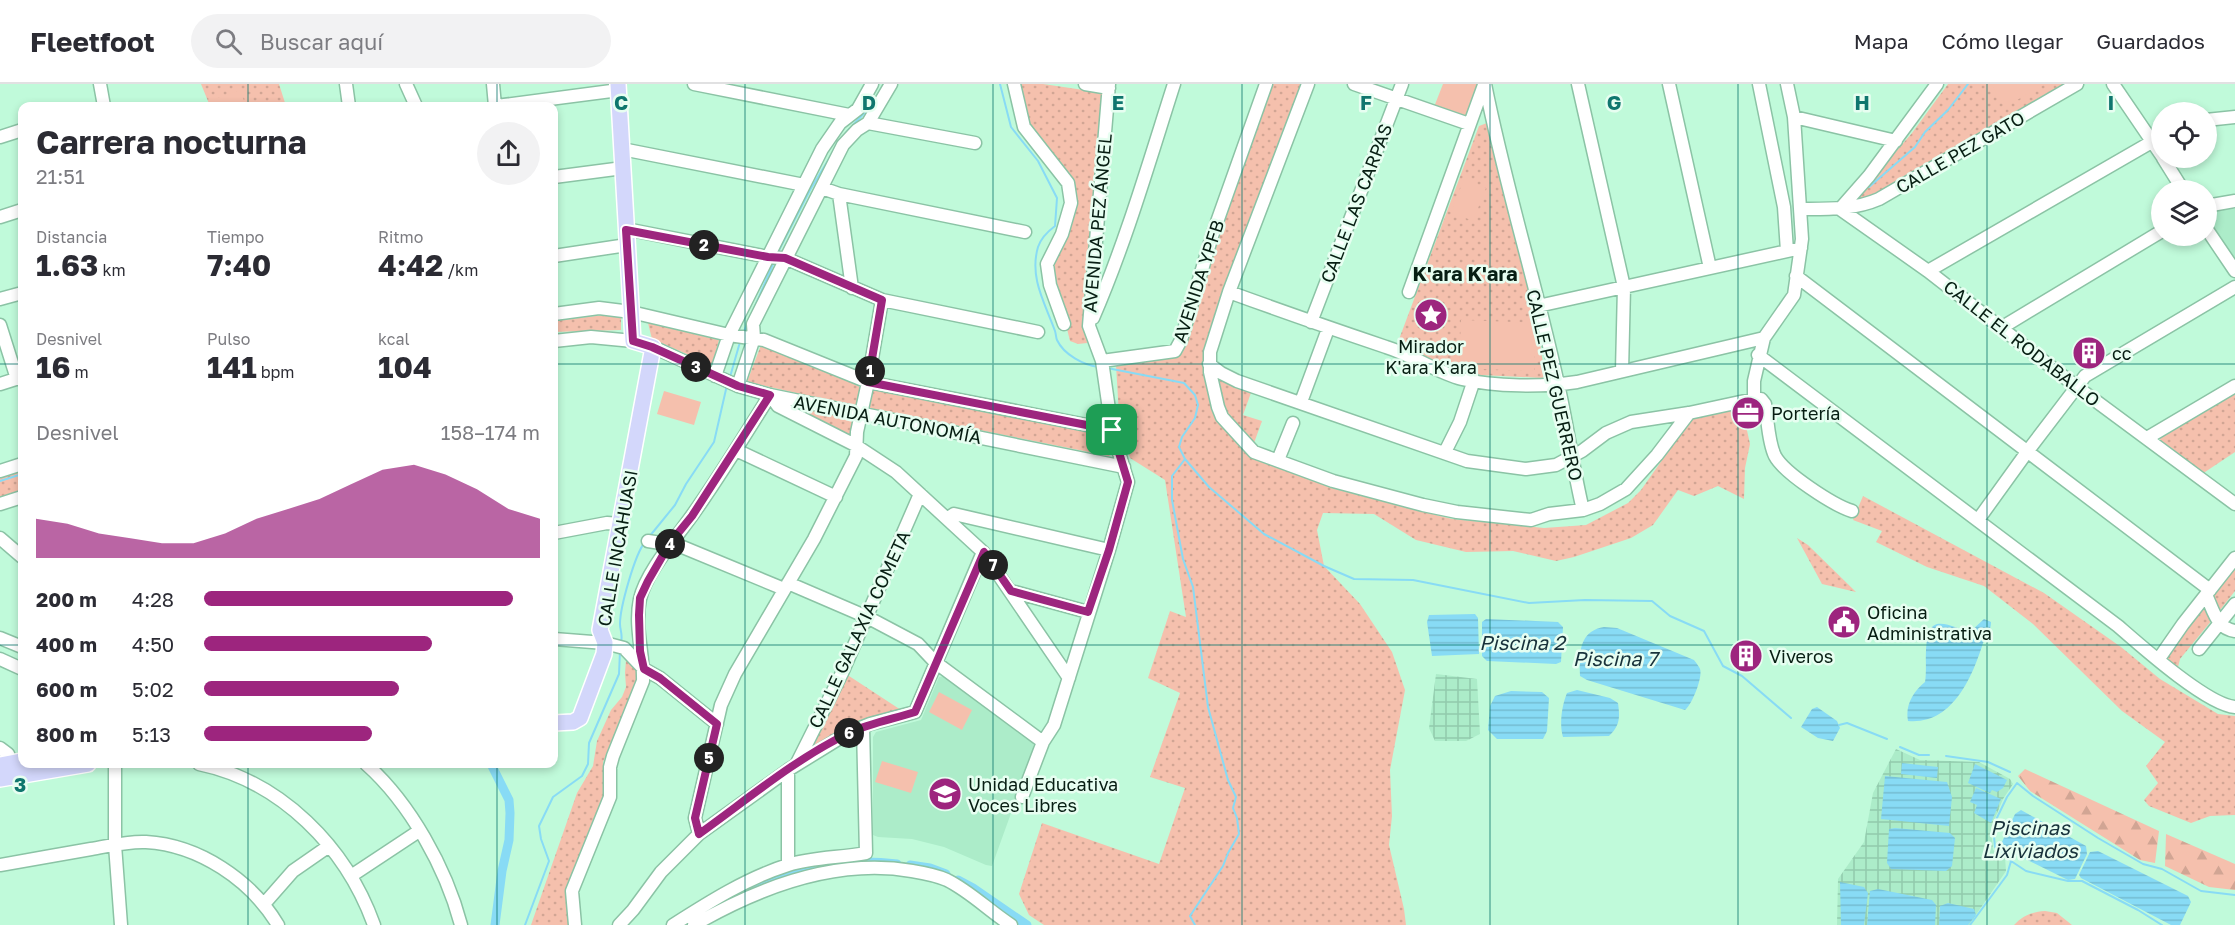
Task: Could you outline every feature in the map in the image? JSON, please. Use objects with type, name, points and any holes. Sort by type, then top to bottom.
[{"type":"main road","points":[[618,87],[633,341]]},
{"type":"main road","name":"AVENIDA AUTONOMÍA","points":[[633,341],[652,347]]},
{"type":"main road","name":"CALLE INCAHUASI","points":[[558,723],[573,722],[580,718],[604,654],[615,646],[600,630],[652,347]]},
{"type":"main road","points":[[0,779],[13,766]]},
{"type":"street","points":[[100,84],[102,102]]},
{"type":"street","points":[[346,84],[348,102]]},
{"type":"street","points":[[406,84],[414,102]]},
{"type":"street","points":[[493,84],[495,102]]},
{"type":"street","points":[[694,84],[849,115]]},
{"type":"street","points":[[715,376],[729,335],[830,135],[858,109],[872,84]]},
{"type":"street","points":[[738,386],[754,338],[753,324],[785,258],[843,145],[857,130],[868,123],[891,84]]},
{"type":"street","points":[[1014,84],[1024,127],[1068,183],[1071,203],[1062,234],[1047,264],[1050,285],[1064,324]]},
{"type":"street","points":[[1085,84],[1109,86]]},
{"type":"street","points":[[1089,326],[1114,267],[1174,84]]},
{"type":"street","name":"AVENIDA YPFB","points":[[1103,366],[1175,351],[1178,346],[1212,236],[1266,84]]},
{"type":"street","name":"AVENIDA YPFB","points":[[1209,364],[1210,352],[1229,292],[1308,84]]},
{"type":"street","points":[[1354,84],[1469,124]]},
{"type":"street","name":"CALLE LAS CARPAS","points":[[1311,322],[1402,84]]},
{"type":"street","points":[[1409,292],[1485,84]]},
{"type":"street","name":"CALLE PEZ GUERRERO","points":[[1485,84],[1504,172],[1557,385],[1570,458],[1583,510]]},
{"type":"street","points":[[1578,84],[1624,287],[1622,371]]},
{"type":"street","points":[[1669,84],[1710,268]]},
{"type":"street","points":[[1760,84],[1773,163],[1784,207],[1787,251]]},
{"type":"street","points":[[1754,399],[1758,355],[1764,338],[1794,295],[1801,248],[1794,117],[1787,84]]},
{"type":"street","points":[[1800,209],[1840,209],[1896,141],[1937,84]]},
{"type":"street","name":"CALLE PEZ GATO","points":[[1840,209],[1866,205],[1879,199],[2077,84]]},
{"type":"street","points":[[2113,84],[2151,131]]},
{"type":"street","name":"AVENIDA PEZ ÁNGEL","points":[[1103,366],[1089,326],[1109,86]]},
{"type":"street","points":[[521,102],[618,87]]},
{"type":"street","points":[[1794,117],[1896,141]]},
{"type":"street","points":[[2217,119],[2235,117]]},
{"type":"street","points":[[868,123],[975,143]]},
{"type":"street","points":[[0,137],[18,131]]},
{"type":"street","points":[[1928,270],[2151,141]]},
{"type":"street","points":[[622,149],[804,185]]},
{"type":"street","points":[[558,176],[623,168]]},
{"type":"street","points":[[822,188],[839,195],[1026,232]]},
{"type":"street","points":[[839,195],[852,288]]},
{"type":"street","points":[[2217,204],[2235,201]]},
{"type":"street","name":"CALLE EL RODABALLO","points":[[1840,209],[1928,270],[2077,387],[2235,504]]},
{"type":"street","points":[[0,217],[18,211]]},
{"type":"street","points":[[558,255],[626,237],[785,258],[882,300],[1038,332]]},
{"type":"street","points":[[2001,328],[2151,238]]},
{"type":"street","points":[[2217,244],[2235,271]]},
{"type":"street","points":[[1538,306],[1801,248]]},
{"type":"street","points":[[1796,276],[2208,592],[2220,625],[2224,629],[2235,631]]},
{"type":"street","points":[[1978,520],[2085,376],[2235,286]]},
{"type":"street","points":[[1229,292],[1328,329],[1388,348],[1461,378],[1500,384],[1557,385],[1764,338]]},
{"type":"street","points":[[0,299],[18,294]]},
{"type":"street","points":[[699,834],[695,818],[721,705],[735,674],[836,497],[856,456],[855,445],[882,300]]},
{"type":"street","name":"AVENIDA AUTONOMÍA","points":[[558,313],[599,308],[631,312],[729,335],[764,340],[868,382],[1112,430]]},
{"type":"street","points":[[0,325],[18,369]]},
{"type":"street","points":[[1301,402],[1328,329]]},
{"type":"street","name":"AVENIDA AUTONOMÍA","points":[[558,341],[591,337],[633,341]]},
{"type":"street","name":"AVENIDA AUTONOMÍA","points":[[652,347],[738,386],[770,395],[1124,467]]},
{"type":"street","points":[[1758,355],[2118,626],[2158,660],[2200,690],[2228,706],[2235,707]]},
{"type":"street","points":[[1209,364],[1237,381],[1467,460],[1526,469],[1556,465],[1617,427],[1631,422],[1761,399],[1765,404],[1774,453],[1782,465],[1832,503],[1852,511]]},
{"type":"street","points":[[1209,364],[1215,397],[1222,417],[1254,452],[1350,486],[1457,512],[1531,520],[1549,514],[1583,510],[1600,504],[1626,489],[1657,455],[1689,413]]},
{"type":"street","points":[[1022,797],[1043,742],[1054,725],[1128,482],[1112,430],[1103,366]]},
{"type":"street","points":[[0,384],[18,372]]},
{"type":"street","points":[[1445,452],[1460,422],[1474,380]]},
{"type":"street","points":[[2147,438],[2235,386]]},
{"type":"street","points":[[575,925],[572,891],[610,797],[610,767],[613,756],[641,691],[644,669],[638,632],[640,598],[670,543],[692,516],[770,395],[778,406],[855,445],[896,472],[984,552],[1069,678]]},
{"type":"street","points":[[1278,460],[1293,423]]},
{"type":"street","points":[[736,450],[836,497]]},
{"type":"street","points":[[0,471],[18,465]]},
{"type":"street","name":"CALLE GALAXIA COMETA","points":[[788,865],[792,766],[867,617],[920,494]]},
{"type":"street","points":[[0,504],[18,498]]},
{"type":"street","points":[[948,518],[954,514],[1109,550]]},
{"type":"street","points":[[558,532],[607,523],[621,524]]},
{"type":"street","points":[[0,538],[18,554]]},
{"type":"street","points":[[648,541],[670,543],[867,617],[918,644],[935,662],[1043,742]]},
{"type":"street","points":[[619,925],[661,872],[699,834],[792,766],[863,727],[915,712],[984,552]]},
{"type":"street","points":[[2158,660],[2235,558]]},
{"type":"street","points":[[1011,591],[1088,612]]},
{"type":"street","points":[[2199,650],[2235,604]]},
{"type":"street","points":[[0,638],[18,645]]},
{"type":"street","points":[[558,639],[615,646],[644,669],[660,678],[717,724]]},
{"type":"street","points":[[0,659],[18,667]]},
{"type":"street","points":[[673,925],[720,896],[788,865],[832,856],[866,853],[863,727]]},
{"type":"street","points":[[0,748],[8,754],[13,766]]},
{"type":"street","points":[[115,768],[115,845],[121,925]]},
{"type":"street","points":[[214,768],[228,772],[267,791],[304,818],[351,876],[374,925]]},
{"type":"street","points":[[370,768],[399,801],[419,831],[450,890],[461,925]]},
{"type":"street","points":[[351,876],[419,831]]},
{"type":"street","points":[[0,865],[115,845],[146,842],[177,848],[206,859],[228,872],[264,904],[278,925]]},
{"type":"street","points":[[264,904],[293,871],[329,846]]},
{"type":"street","points":[[694,925],[715,919],[798,879],[851,870],[900,869],[930,874],[947,880],[1011,925]]},
{"type":"shaded area","points":[[2235,209],[2235,264],[2217,237],[2217,210]]},
{"type":"shaded area","points":[[1436,674],[1477,679],[1480,734],[1466,741],[1435,741],[1429,728]]},
{"type":"shaded area","name":"Unidad Educativa Voces Libres","points":[[945,676],[1034,741],[1033,752],[992,866],[944,847],[912,839],[873,835],[873,737],[876,732],[921,720],[939,677]]},
{"type":"shaded area","points":[[1896,749],[1920,760],[1979,762],[2010,779],[2013,784],[2003,799],[1991,828],[1993,850],[2005,857],[2006,871],[1969,925],[1837,925],[1838,879],[1864,842],[1873,793]]},
{"type":"green space","points":[[201,84],[279,84],[285,102],[208,102]]},
{"type":"green space","points":[[1018,84],[1043,84],[1104,93],[1085,323],[1087,343],[1078,344],[1070,341],[1051,264],[1075,203],[1027,126]]},
{"type":"green space","points":[[1273,84],[1303,84],[1236,256],[1205,351],[1203,367],[1207,381],[1217,371],[1252,390],[1243,415],[1262,421],[1250,454],[1331,488],[1452,519],[1544,528],[1586,525],[1628,503],[1641,490],[1691,419],[1742,408],[1750,444],[1745,468],[1744,499],[1718,486],[1694,496],[1678,490],[1653,525],[1631,538],[1556,561],[1513,551],[1466,552],[1416,540],[1374,514],[1323,513],[1317,530],[1324,566],[1360,604],[1392,652],[1405,690],[1390,770],[1392,816],[1389,845],[1406,925],[1044,925],[1029,915],[1019,894],[1042,823],[1159,864],[1185,788],[1150,777],[1180,693],[1148,678],[1170,611],[1186,617],[1165,480],[1130,458],[1119,415],[1116,365],[1167,359],[1182,353],[1216,239]]},
{"type":"green space","points":[[1443,84],[1478,84],[1466,118],[1434,107]]},
{"type":"green space","points":[[1948,84],[2066,84],[1879,195],[1855,199],[1912,133]]},
{"type":"green space","points":[[1991,84],[2045,84],[2005,107]]},
{"type":"green space","points":[[240,90],[244,102],[209,102]]},
{"type":"green space","points":[[1487,123],[1538,330],[1545,376],[1542,378],[1481,375],[1427,358],[1398,342],[1479,126]]},
{"type":"green space","points":[[1464,179],[1486,188],[1473,221],[1451,212]]},
{"type":"green space","points":[[604,315],[621,318],[621,330],[558,332],[558,321]]},
{"type":"green space","points":[[1461,320],[1536,323],[1534,371],[1459,368]]},
{"type":"green space","points":[[648,323],[719,340],[712,365],[652,339]]},
{"type":"green space","points":[[761,345],[807,361],[862,388],[859,401],[854,406],[747,382]]},
{"type":"green space","points":[[872,389],[1111,436],[1115,448],[1109,456],[869,408]]},
{"type":"green space","points":[[664,391],[701,402],[694,425],[657,414]]},
{"type":"green space","points":[[2235,391],[2235,452],[2202,474],[2162,445],[2161,435]]},
{"type":"green space","points":[[782,403],[854,419],[850,439]]},
{"type":"green space","points":[[18,472],[18,492],[0,498],[0,478]]},
{"type":"green space","points":[[1863,496],[2044,593],[2121,647],[2160,679],[2218,714],[2235,716],[2235,815],[2210,816],[2191,823],[2149,806],[2144,800],[2158,783],[2146,766],[2165,742],[2122,711],[2033,624],[1984,586],[1927,567],[1876,542],[1882,531],[1853,520]]},
{"type":"green space","points":[[1797,538],[1808,545],[1856,592],[1822,584]]},
{"type":"green space","points":[[2235,566],[2235,591],[2220,610],[2212,594]]},
{"type":"green space","points":[[2205,604],[2212,620],[2180,659],[2178,667],[2165,658]]},
{"type":"green space","points":[[626,660],[636,668],[638,676],[635,689],[603,762],[605,795],[566,890],[570,925],[531,925],[577,793],[593,766],[597,741],[611,710],[622,697],[626,687]]},
{"type":"green space","points":[[846,674],[901,710],[856,723],[810,748]]},
{"type":"green space","points":[[939,692],[972,710],[962,730],[929,712]]},
{"type":"green space","points":[[882,761],[918,772],[911,793],[875,782]]},
{"type":"green space","points":[[2025,769],[2159,831],[2155,863],[2140,860],[2030,791],[2018,776]]},
{"type":"green space","points":[[2166,834],[2235,864],[2235,890],[2209,887],[2165,866]]},
{"type":"green space","points":[[2045,911],[2057,913],[2072,925],[2014,925],[2028,915]]},
{"type":"water","points":[[1475,614],[1478,618],[1479,654],[1432,656],[1427,622],[1429,615]]},
{"type":"water","name":"Piscina 2","points":[[1486,619],[1558,622],[1563,627],[1561,662],[1556,664],[1487,661],[1482,656],[1482,622]]},
{"type":"water","points":[[1984,619],[1991,622],[1990,628],[1973,671],[1958,697],[1937,715],[1923,720],[1908,721],[1907,715],[1911,699],[1925,682],[1927,640],[1932,627],[1945,624],[1970,632]]},
{"type":"water","name":"Piscina 7","points":[[1604,627],[1617,628],[1694,660],[1701,673],[1694,697],[1688,707],[1685,710],[1580,676],[1582,644],[1590,633]]},
{"type":"water","points":[[1577,690],[1610,698],[1618,703],[1618,721],[1609,736],[1563,737],[1561,721],[1565,698],[1567,693]]},
{"type":"water","points":[[1511,691],[1542,692],[1549,698],[1547,731],[1543,739],[1497,739],[1488,730],[1490,706],[1495,696]]},
{"type":"water","points":[[1817,707],[1837,721],[1840,728],[1833,741],[1818,738],[1801,727],[1812,709]]},
{"type":"water","points":[[1902,763],[1938,767],[1937,778],[1901,774]]},
{"type":"water","points":[[1975,764],[2007,780],[2003,788],[1997,792],[1992,790],[1990,793],[1968,783]]},
{"type":"water","points":[[1885,776],[1947,782],[1952,797],[1949,826],[1881,819]]},
{"type":"water","points":[[1976,788],[2001,799],[1991,823],[1974,813],[1977,805],[1970,802]]},
{"type":"water","name":"Piscinas Lixiviados","points":[[2021,810],[2086,846],[2087,854],[2075,879],[2068,880],[2007,850],[2002,842],[2015,814]]},
{"type":"water","points":[[1889,829],[1950,833],[1955,838],[1952,866],[1946,871],[1891,869],[1887,863]]},
{"type":"water","name":"Piscinas Lixiviados","points":[[2098,851],[2188,896],[2191,902],[2180,925],[2171,925],[2081,878],[2079,875],[2090,852]]},
{"type":"water","points":[[1840,882],[1864,887],[1868,893],[1864,925],[1841,925]]},
{"type":"water","points":[[1878,889],[1932,900],[1936,905],[1935,925],[1867,925],[1870,891]]},
{"type":"water","points":[[1948,903],[1974,909],[1976,915],[1968,925],[1939,925],[1940,906]]},
{"type":"waterway","points":[[1000,84],[1011,127],[1038,161],[1057,198],[1055,226],[1041,241],[1036,258],[1035,269],[1043,300],[1057,339],[1064,350],[1075,358],[1098,367]]},
{"type":"waterway","points":[[1869,187],[1915,147],[1925,132],[1948,110],[1968,84]]},
{"type":"waterway","points":[[853,125],[872,105]]},
{"type":"waterway","points":[[841,139],[849,129]]},
{"type":"waterway","points":[[777,254],[810,190],[832,154]]},
{"type":"waterway","points":[[743,334],[774,262]]},
{"type":"waterway","points":[[730,377],[740,342]]},
{"type":"waterway","points":[[1107,368],[1184,383],[1195,395],[1198,405],[1195,418],[1182,437],[1179,447],[1185,459],[1209,487],[1264,534],[1324,566],[1354,579],[1413,580],[1529,603],[1585,600],[1652,601],[1670,616],[1704,631],[1723,666],[1742,676],[1791,718]]},
{"type":"waterway","points":[[649,537],[675,505],[714,442],[727,385]]},
{"type":"waterway","points":[[1185,459],[1172,476],[1172,500],[1183,559],[1193,587],[1208,707],[1228,780],[1236,797],[1233,808],[1239,834],[1223,866],[1190,916],[1195,925]]},
{"type":"waterway","points":[[0,481],[18,475]]},
{"type":"waterway","points":[[621,642],[620,624],[625,594],[637,557],[645,542]]},
{"type":"waterway","points":[[525,925],[549,861],[539,826],[553,797],[582,776],[588,764],[589,743],[619,674],[620,651]]},
{"type":"waterway","points":[[1839,725],[1847,723],[1887,739]]},
{"type":"waterway","points":[[1900,747],[1919,755],[1929,755]]},
{"type":"waterway","points":[[1946,756],[1988,762],[2010,772]]},
{"type":"waterway","points":[[493,768],[509,800],[510,813],[509,840],[502,871],[495,925]]},
{"type":"waterway","points":[[1970,925],[2007,875],[2011,861],[1995,847],[1993,826],[2007,797],[2017,783],[2098,838],[2143,864],[2162,869],[2201,891],[2235,895]]},
{"type":"waterway","points":[[2011,861],[2026,871],[2068,881],[2082,881],[2162,925]]},
{"type":"waterway","points":[[715,905],[781,876],[825,865],[848,862],[897,864]]},
{"type":"waterway","points":[[910,865],[930,868],[946,874]]},
{"type":"waterway","points":[[958,880],[1027,925]]},
{"type":"place","name":"Mirador K'ara K'ara","points":[[1431,315]]},
{"type":"place","name":"cc","points":[[2089,353]]},
{"type":"place","name":"Portería","points":[[1748,413]]},
{"type":"place","name":"Oficina Administrativa","points":[[1844,622]]},
{"type":"place","name":"Viveros","points":[[1746,656]]},
{"type":"place","name":"Unidad Educativa Voces Libres","points":[[945,794]]},
{"type":"district","name":"K'ara K'ara","points":[[1465,273]]},
{"type":"route","points":[[626,230],[768,257],[785,258],[882,300],[868,382],[1112,430],[1128,482],[1109,550],[1088,612],[1011,591],[984,552],[915,712],[870,724],[848,733],[797,763],[699,834],[695,818],[717,724],[660,678],[644,669],[638,632],[640,598],[670,543],[692,516],[770,395],[738,386],[652,347],[633,341],[626,230]]}]
